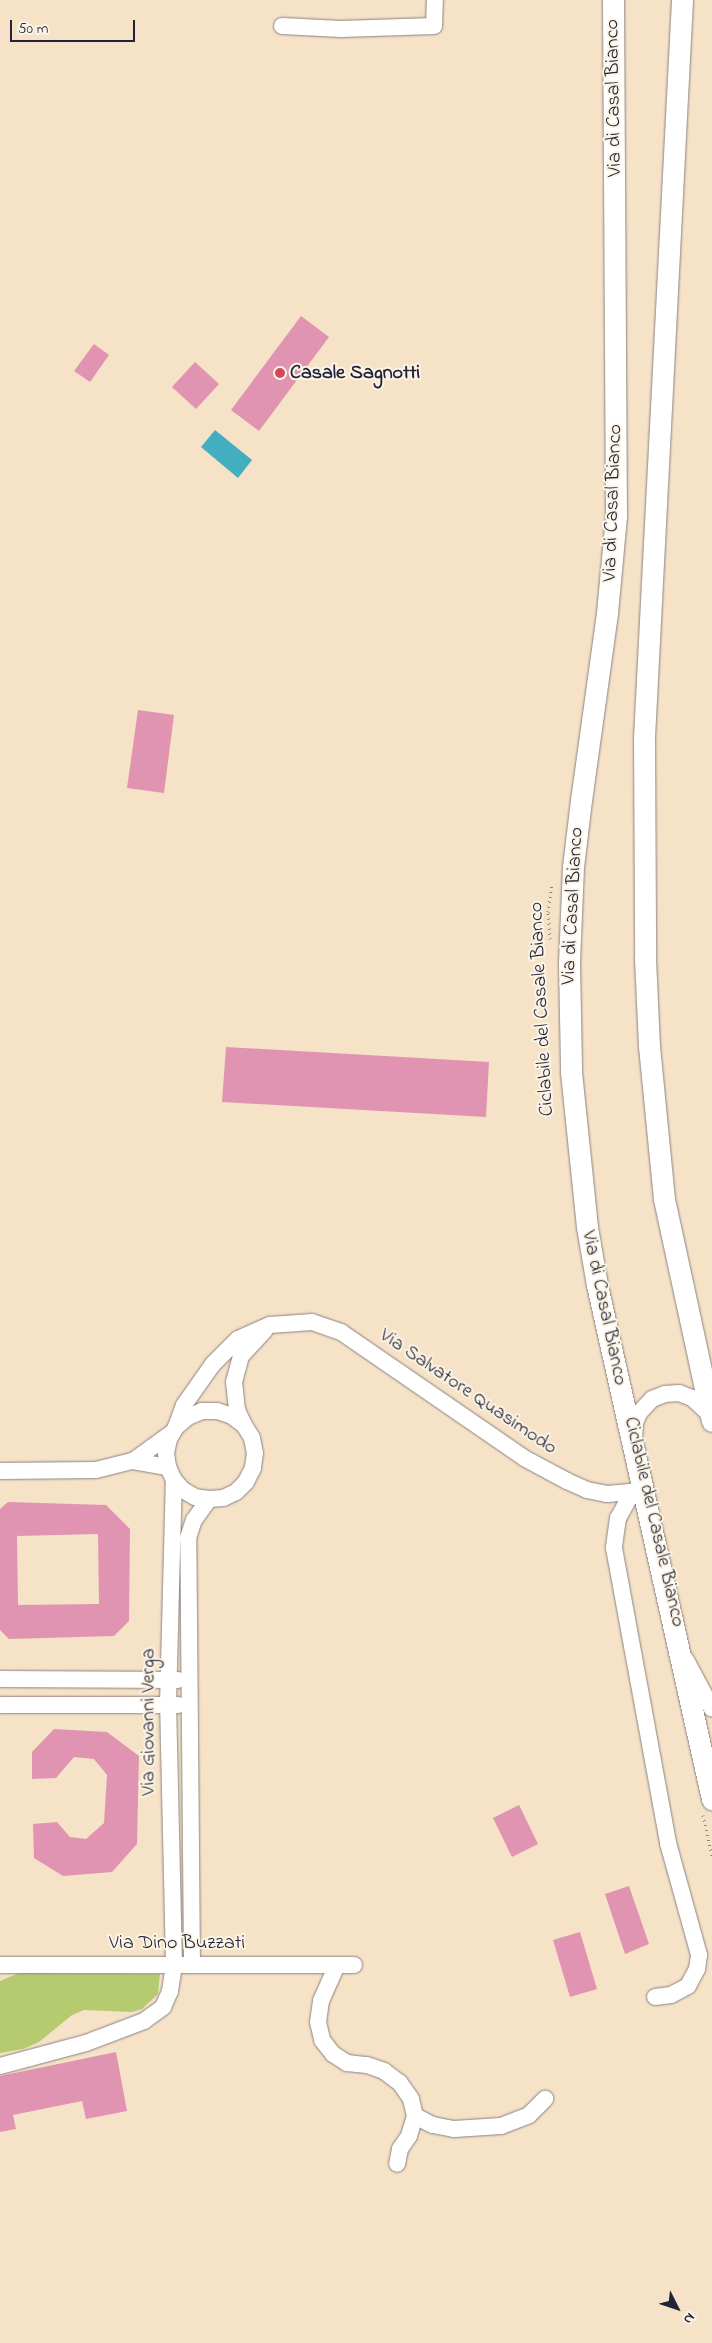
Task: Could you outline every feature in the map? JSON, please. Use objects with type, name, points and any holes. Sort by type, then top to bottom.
[{"type":"main road","name":"Via di Casal Bianco","points":[[613,0],[616,516],[607,613],[575,844],[570,937],[569,1027],[573,1100],[592,1257],[634,1446],[638,1492],[676,1640],[707,1804]]},
{"type":"main road","name":"Via di Casal Bianco","points":[[682,0],[645,728],[643,811],[645,958],[651,1077],[664,1199],[711,1418]]},
{"type":"street","points":[[282,26],[341,29],[434,26],[435,0]]},
{"type":"street","name":"Via Salvatore Quasimodo","points":[[175,1429],[184,1405],[213,1364],[238,1339],[270,1325],[312,1322],[340,1332],[524,1458],[554,1474],[596,1492],[638,1492]]},
{"type":"street","points":[[175,1429],[166,1453],[171,1473],[183,1490],[196,1497],[209,1499],[223,1498],[236,1492],[246,1482],[253,1468],[254,1446],[252,1438],[237,1410],[234,1382],[242,1356],[270,1325]]},
{"type":"street","points":[[634,1446],[635,1423],[639,1413],[647,1403],[658,1396],[672,1393],[686,1395],[697,1402],[711,1418]]},
{"type":"street","points":[[0,1471],[96,1470],[133,1461],[188,1417],[202,1411],[217,1411],[232,1416],[244,1425]]},
{"type":"street","points":[[133,1461],[171,1473]]},
{"type":"street","name":"Via Giovanni Verga","points":[[0,2066],[86,2043],[144,2021],[163,2007],[170,1991],[174,1965],[168,1704],[171,1473]]},
{"type":"street","points":[[638,1492],[618,1518],[614,1548],[668,1843],[699,1955],[697,1969],[688,1986],[671,1995],[655,1997]]},
{"type":"street","name":"Via Giovanni Verga","points":[[192,1964],[188,1538],[194,1520],[209,1499]]},
{"type":"street","points":[[676,1640],[712,1709]]},
{"type":"street","points":[[0,1679],[190,1680]]},
{"type":"street","points":[[0,1705],[168,1704],[191,1706]]},
{"type":"street","name":"Via Dino Buzzati","points":[[0,1965],[354,1965]]},
{"type":"street","points":[[337,1965],[321,2001],[318,2022],[322,2040],[333,2054],[347,2062],[367,2065],[384,2071],[400,2083],[411,2099],[415,2116],[409,2136],[400,2148],[398,2164]]},
{"type":"street","points":[[415,2116],[433,2125],[454,2129],[501,2126],[529,2115],[545,2099]]},
{"type":"path","name":"Ciclabile del Casale Bianco","points":[[550,941],[548,912],[552,884]]},
{"type":"path","points":[[707,1804],[712,1856]]},
{"type":"green space","points":[[19,1973],[160,1974],[158,1994],[142,2009],[132,2012],[84,2010],[72,2015],[39,2042],[23,2049],[0,2053],[0,1981]]},
{"type":"water","points":[[215,430],[252,460],[238,478],[201,447]]},
{"type":"building","name":"Casale Sagnotti","points":[[301,316],[329,337],[259,431],[231,410]]},
{"type":"building","points":[[94,344],[109,355],[90,382],[74,371]]},
{"type":"building","points":[[195,362],[219,384],[196,409],[172,387]]},
{"type":"building","points":[[138,710],[174,715],[164,793],[127,788]]},
{"type":"building","points":[[226,1047],[489,1062],[486,1117],[222,1102]]},
{"type":"building","points":[[8,1502],[106,1505],[130,1529],[129,1621],[114,1636],[9,1639],[0,1630],[0,1509]],"holes":[[[98,1534],[99,1604],[18,1605],[17,1536]]]},
{"type":"building","points":[[54,1729],[107,1732],[139,1756],[137,1844],[112,1872],[63,1876],[34,1858],[33,1824],[57,1822],[70,1837],[86,1839],[104,1823],[107,1775],[94,1759],[74,1757],[56,1778],[32,1779],[32,1752]]},
{"type":"building","points":[[519,1805],[538,1844],[512,1857],[493,1818]]},
{"type":"building","points":[[629,1886],[649,1944],[625,1954],[605,1894]]},
{"type":"building","points":[[580,1932],[597,1989],[570,1997],[553,1940]]},
{"type":"building","points":[[116,2052],[127,2111],[86,2119],[82,2101],[13,2115],[16,2129],[0,2132],[0,2076]]},
{"type":"place","name":"Casale Sagnotti","points":[[280,373]]}]
